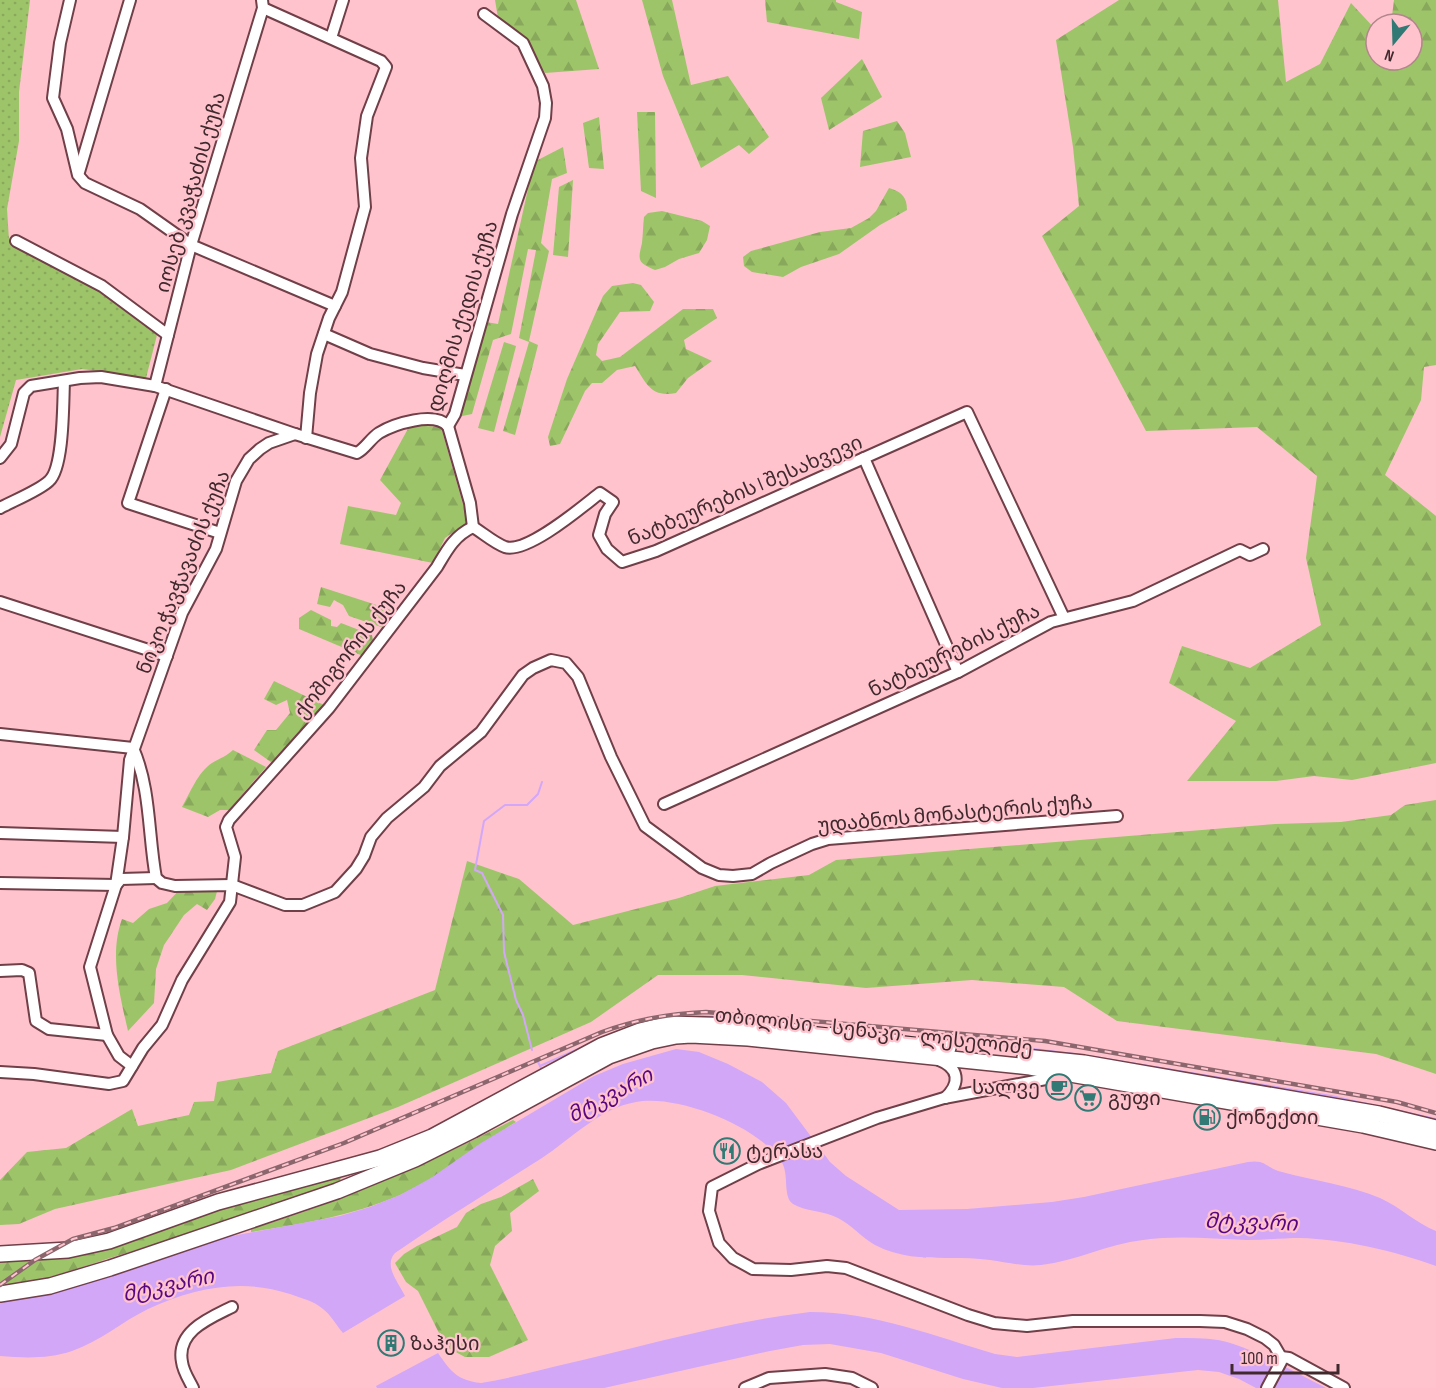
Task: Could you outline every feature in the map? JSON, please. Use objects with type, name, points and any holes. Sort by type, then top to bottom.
[{"type":"highway","name":"თბილისი — სენაკი — ლესელიძე","points":[[0,1254],[68,1250],[109,1241],[218,1202],[380,1158],[432,1137],[601,1046],[640,1031],[669,1024],[740,1026],[1084,1063],[1379,1114],[1436,1128]]},
{"type":"highway","name":"თბილისი — სენაკი — ლესელიძე","points":[[0,1294],[50,1286],[110,1268],[337,1191],[415,1159],[609,1056],[627,1048],[663,1038],[692,1035],[737,1037],[1030,1067],[1363,1125],[1436,1142]]},
{"type":"street","points":[[70,0],[60,43],[53,98],[67,129],[78,175],[85,183],[140,209],[191,245],[335,306]]},
{"type":"street","points":[[78,175],[130,0]]},
{"type":"street","points":[[331,38],[343,0]]},
{"type":"street","points":[[262,4],[381,61],[386,67],[367,116],[361,158],[364,207],[342,292],[317,354],[310,393],[306,438]]},
{"type":"street","name":"იოსებ კვაჭაძის ქუჩა","points":[[220,533],[128,503],[160,388],[168,335],[191,245],[262,4]]},
{"type":"street","name":"დიღმის ქედის ქუჩა","points":[[0,458],[11,444],[24,393],[31,386],[80,378],[101,377],[160,388],[357,453],[378,434],[412,420],[438,420],[448,426],[455,414],[512,214],[544,122],[546,103],[543,86],[523,44],[484,14]]},
{"type":"street","points":[[16,241],[102,286],[168,335]]},
{"type":"street","points":[[324,334],[370,354],[423,368],[465,375]]},
{"type":"street","points":[[0,508],[50,481],[57,468],[64,381]]},
{"type":"street","name":"ნატბეურების I შესახვევი","points":[[473,527],[506,547],[518,547],[544,535],[600,493],[613,502],[605,514],[599,534],[607,549],[622,562],[656,551],[967,412],[1064,618]]},
{"type":"street","points":[[448,426],[470,503],[473,527]]},
{"type":"street","name":"ნიკო ჭავჭავაძის ქუჩა","points":[[107,1035],[90,967],[116,885],[133,748],[182,613],[216,549],[236,481],[249,459],[269,443],[295,434]]},
{"type":"street","points":[[864,458],[958,672]]},
{"type":"street","name":"ქოშიგორის ქუჩა","points":[[0,1072],[109,1084],[123,1081],[143,1048],[165,1019],[182,980],[230,902],[234,857],[226,827],[229,820],[329,708],[437,567],[451,542],[462,532],[473,527]]},
{"type":"street","name":"ნატბეურების ქუჩა","points":[[664,804],[958,672],[1052,622],[1133,601],[1240,550],[1250,555],[1263,549]]},
{"type":"street","points":[[0,602],[167,656]]},
{"type":"street","name":"უდაბნოს მონასტერის ქუჩა","points":[[232,885],[285,905],[303,905],[335,892],[356,869],[371,837],[387,818],[424,787],[440,766],[481,732],[523,675],[551,660],[566,663],[578,677],[611,757],[645,826],[702,868],[720,875],[752,874],[812,843],[828,839],[1117,816]]},
{"type":"street","points":[[0,734],[133,748],[145,784],[156,878]]},
{"type":"street","points":[[0,833],[123,837]]},
{"type":"street","points":[[0,883],[116,885],[122,879],[156,878],[162,883],[176,886],[232,885]]},
{"type":"street","points":[[0,971],[22,970],[29,973],[36,1021],[49,1029],[107,1035],[119,1056],[132,1066]]},
{"type":"street","points":[[931,1056],[951,1066],[956,1077],[951,1092],[944,1098]]},
{"type":"street","points":[[1077,1075],[944,1098],[877,1118],[758,1164],[712,1187],[709,1211],[719,1243],[733,1258],[753,1269],[792,1270],[827,1266],[846,1268],[968,1316],[994,1323],[1028,1326],[1110,1320],[1225,1323],[1247,1329],[1265,1338],[1274,1345],[1281,1360]]},
{"type":"street","points":[[193,1388],[182,1361],[183,1346],[194,1327],[232,1306]]},
{"type":"street","points":[[1267,1388],[1281,1360],[1289,1358],[1344,1388]]},
{"type":"street","points":[[745,1388],[769,1378],[825,1374],[852,1378],[872,1388]]},
{"type":"green space","points":[[0,0],[30,0],[19,92],[19,141],[7,209],[9,240],[26,252],[95,289],[157,335],[146,378],[82,369],[16,380],[0,437]]},
{"type":"green space","points":[[495,0],[576,0],[599,69],[545,73],[533,54],[498,18]]},
{"type":"green space","points":[[642,0],[672,0],[691,85],[728,76],[769,137],[749,154],[739,145],[701,168],[663,76]]},
{"type":"green space","points":[[765,0],[836,0],[836,2],[862,12],[859,39],[767,22]]},
{"type":"green space","points":[[1119,0],[1278,0],[1286,82],[1320,64],[1351,3],[1364,17],[1364,72],[1424,72],[1424,12],[1392,12],[1394,0],[1436,0],[1436,365],[1424,367],[1421,400],[1385,475],[1436,516],[1436,763],[1352,780],[1314,776],[1276,781],[1187,781],[1236,721],[1169,683],[1182,646],[1250,668],[1321,625],[1306,558],[1317,476],[1257,427],[1146,431],[1042,236],[1079,206],[1073,147],[1056,40]]},
{"type":"green space","points":[[862,59],[882,97],[829,130],[821,98]]},
{"type":"green space","points":[[637,112],[655,112],[656,198],[641,191]]},
{"type":"green space","points":[[599,117],[604,169],[589,168],[583,123]]},
{"type":"green space","points":[[897,121],[905,133],[911,157],[860,167],[863,131]]},
{"type":"green space","points":[[563,147],[567,173],[552,179],[541,243],[549,251],[529,341],[538,345],[515,435],[503,431],[529,342],[519,338],[536,250],[528,249],[511,334],[493,340],[472,414],[457,417],[486,322],[498,324],[534,162]]},
{"type":"green space","points":[[573,180],[568,257],[553,255],[559,187]]},
{"type":"green space","points":[[889,188],[903,196],[907,210],[880,225],[839,254],[801,267],[783,277],[752,272],[744,266],[743,257],[751,251],[820,232],[851,228],[869,218],[876,211]]},
{"type":"green space","points":[[662,211],[702,221],[710,226],[707,240],[699,253],[655,270],[640,260],[644,217],[648,213]]},
{"type":"green space","points":[[633,283],[641,285],[654,302],[650,311],[620,312],[598,344],[596,355],[602,361],[620,357],[683,309],[713,309],[717,318],[684,340],[686,349],[712,361],[688,378],[676,393],[661,393],[650,388],[635,366],[617,370],[602,383],[592,383],[585,391],[560,444],[550,446],[548,437],[567,379],[603,296],[612,286]]},
{"type":"green space","points":[[504,342],[516,346],[494,432],[478,428]]},
{"type":"green space","points":[[410,425],[441,427],[468,522],[445,538],[433,563],[340,544],[348,506],[396,515],[401,503],[380,480]]},
{"type":"green space","points":[[321,587],[395,611],[384,628],[349,616],[343,605],[334,600],[330,607],[317,604]]},
{"type":"green space","points":[[311,610],[331,620],[331,626],[337,627],[341,623],[372,635],[373,641],[363,656],[299,629],[299,618]]},
{"type":"green space","points":[[274,681],[324,705],[275,765],[254,750],[267,730],[276,730],[290,713],[287,700],[276,705],[264,699]]},
{"type":"green space","points":[[233,750],[266,767],[229,810],[220,810],[208,817],[182,807],[207,767]]},
{"type":"green space","points":[[1436,800],[1436,1074],[1376,1054],[1117,1021],[1064,987],[972,980],[866,988],[742,975],[658,975],[591,1022],[398,1107],[231,1170],[55,1209],[19,1224],[0,1225],[0,1180],[27,1152],[66,1148],[132,1109],[138,1126],[189,1115],[194,1102],[214,1101],[217,1082],[271,1073],[278,1051],[435,990],[467,861],[519,879],[573,925],[679,898],[715,886],[809,875],[836,860],[1275,824],[1341,822],[1391,815],[1405,805]]},
{"type":"green space","points":[[202,880],[220,880],[215,899],[207,910],[197,904],[184,915],[164,945],[156,969],[154,1003],[128,1031],[116,961],[118,932],[122,919],[133,923],[149,909],[167,903],[183,886]]},
{"type":"green space","points":[[513,1120],[516,1122],[444,1171],[398,1196],[344,1214],[251,1232],[251,1229],[318,1207],[384,1181]]},
{"type":"green space","points":[[341,1176],[340,1182],[178,1237],[47,1278],[0,1286],[0,1261],[52,1259],[110,1247],[263,1196]]},
{"type":"green space","points":[[533,1179],[539,1191],[510,1213],[512,1231],[495,1246],[490,1265],[528,1340],[489,1357],[465,1357],[446,1347],[418,1291],[406,1282],[395,1263],[417,1246],[457,1227],[466,1213]]},
{"type":"water","name":"მტკვარი","points":[[676,1049],[699,1052],[762,1082],[786,1103],[830,1162],[846,1176],[899,1210],[967,1209],[1052,1202],[1248,1162],[1259,1162],[1282,1172],[1356,1190],[1387,1202],[1436,1231],[1436,1266],[1404,1255],[1369,1247],[1300,1238],[1156,1239],[1130,1242],[1067,1260],[1035,1265],[975,1258],[932,1258],[904,1255],[875,1245],[838,1218],[793,1204],[788,1196],[784,1166],[781,1161],[770,1148],[736,1125],[715,1115],[673,1103],[636,1102],[623,1105],[598,1117],[542,1158],[395,1253],[391,1269],[405,1296],[343,1333],[326,1311],[312,1302],[272,1289],[236,1286],[200,1291],[165,1302],[72,1351],[36,1357],[0,1356],[0,1302],[54,1292],[227,1237],[340,1216],[370,1207],[400,1195],[431,1178],[481,1143],[594,1076],[623,1064]]},
{"type":"water","points":[[810,1312],[834,1313],[881,1321],[995,1354],[1017,1357],[1176,1338],[1218,1340],[1258,1354],[1326,1388],[1256,1388],[1219,1372],[1198,1370],[1033,1388],[1002,1388],[963,1379],[881,1353],[830,1344],[803,1345],[770,1351],[604,1388],[377,1388],[376,1386],[438,1353],[455,1374],[466,1380],[481,1383],[715,1328]]},
{"type":"waterway","points":[[532,1050],[504,952],[503,915],[482,873],[475,870],[484,821],[505,805],[527,805],[538,794],[542,782]]},
{"type":"waterway","points":[[676,1017],[734,1018]]},
{"type":"waterway","points":[[778,1023],[927,1037],[985,1039],[1002,1045],[1082,1055]]},
{"type":"waterway","points":[[540,1066],[594,1042]]},
{"type":"waterway","points":[[1088,1056],[1331,1096],[1436,1119]]},
{"type":"waterway","points":[[538,1062],[541,1068]]},
{"type":"railway","points":[[0,1285],[35,1260],[73,1239],[114,1228],[344,1143],[602,1032],[641,1020],[678,1014],[706,1012],[1045,1041],[1397,1102],[1436,1113]]},
{"type":"place","name":"სალვე","points":[[1059,1087]]},
{"type":"place","name":"გუფი","points":[[1088,1098]]},
{"type":"place","name":"ქონექთი","points":[[1207,1117]]},
{"type":"place","name":"ტერასა","points":[[727,1151]]},
{"type":"place","name":"ზაჰესი","points":[[391,1343]]}]
